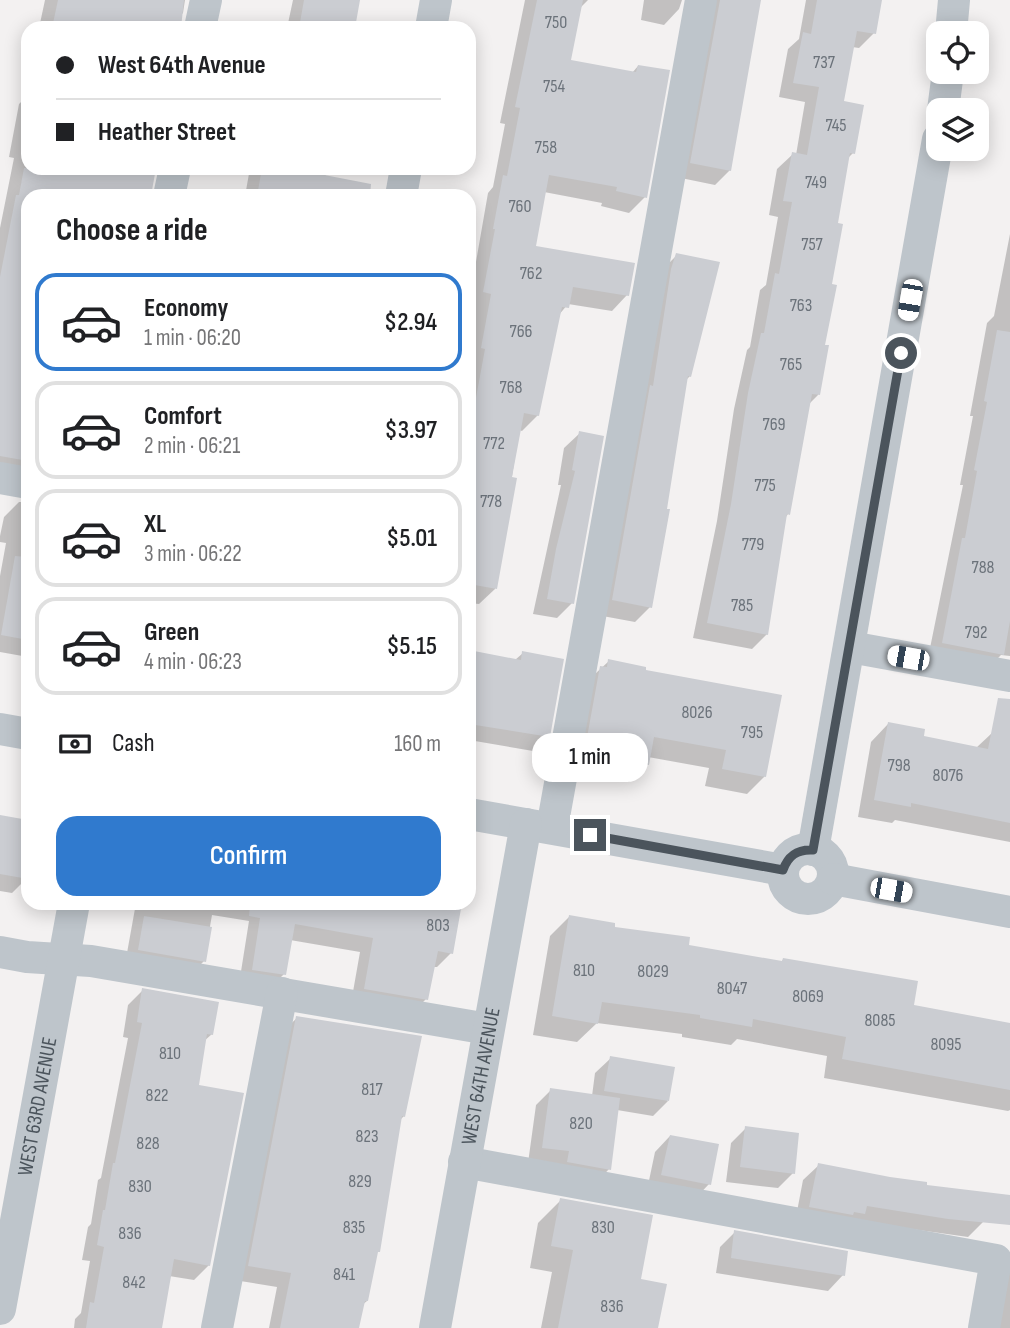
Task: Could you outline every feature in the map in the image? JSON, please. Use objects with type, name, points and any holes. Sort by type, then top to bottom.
[{"type":"street","points":[[201,21],[205,0]]},
{"type":"street","points":[[432,21],[436,0]]},
{"type":"street","name":"WEST 64TH AVENUE","points":[[435,1328],[488,1029],[539,826],[701,0]]},
{"type":"street","points":[[952,21],[954,0]]},
{"type":"street","points":[[813,850],[934,161]]},
{"type":"street","points":[[0,478],[21,482]]},
{"type":"street","points":[[850,647],[1010,676]]},
{"type":"street","points":[[0,729],[21,733]]},
{"type":"street","points":[[476,815],[783,870]]},
{"type":"street","points":[[805,849],[813,850],[827,858],[831,864],[832,879],[823,894],[808,900],[792,894],[786,887],[783,870],[791,856],[805,849]]},
{"type":"street","points":[[832,879],[1010,912]]},
{"type":"street","name":"WEST 63RD AVENUE","points":[[0,1309],[73,910]]},
{"type":"street","points":[[0,952],[91,961],[488,1029]]},
{"type":"street","points":[[217,1328],[282,993]]},
{"type":"street","points":[[464,1162],[996,1260],[984,1328]]},
{"type":"building","points":[[58,0],[184,0],[182,21],[54,21]]},
{"type":"building","points":[[304,0],[360,0],[356,21],[300,21]]},
{"type":"building","points":[[537,0],[583,0],[571,60],[636,72],[638,65],[670,70],[647,198],[616,191],[617,187],[549,175],[536,246],[635,263],[629,296],[573,287],[569,308],[562,307],[539,416],[524,413],[512,477],[517,478],[497,589],[476,585],[476,398],[485,349],[481,348],[491,294],[483,292],[503,175],[507,176],[520,108],[515,107]]},
{"type":"building","points":[[720,0],[761,0],[731,171],[690,163]]},
{"type":"building","points":[[817,0],[882,0],[876,34],[857,31],[844,101],[864,105],[855,154],[850,153],[838,223],[843,224],[832,284],[837,285],[825,345],[829,345],[820,395],[812,394],[790,515],[787,514],[768,635],[707,623],[731,504],[748,393],[761,333],[764,333],[775,273],[779,274],[792,202],[783,201],[792,152],[807,155],[819,87],[793,83],[803,32],[811,34]]},
{"type":"building","points":[[23,175],[155,175],[152,189],[21,189],[21,460],[0,456],[0,277],[16,195],[19,195]]},
{"type":"building","points":[[261,175],[324,175],[371,184],[371,189],[258,189]]},
{"type":"building","points":[[676,253],[720,262],[691,377],[688,376],[667,509],[670,509],[652,608],[612,600]]},
{"type":"building","points":[[997,330],[1010,332],[1010,621],[1004,655],[942,643],[977,471],[974,470]]},
{"type":"building","points":[[579,431],[604,436],[574,604],[547,599],[575,471],[572,470]]},
{"type":"building","points":[[15,556],[21,556],[21,639],[1,635]]},
{"type":"building","points":[[476,651],[521,660],[522,651],[564,659],[550,737],[476,725]]},
{"type":"building","points":[[608,659],[646,667],[646,670],[782,695],[766,777],[722,769],[726,750],[654,737],[649,765],[595,755],[597,745],[586,743],[600,666],[607,667]]},
{"type":"building","points":[[998,698],[1010,699],[1010,823],[911,803],[911,807],[874,800],[888,722],[925,729],[924,736],[988,749]]},
{"type":"building","points":[[0,815],[21,819],[21,878],[0,874]]},
{"type":"building","points":[[249,910],[461,910],[453,954],[438,951],[428,1000],[364,989],[373,938],[295,924],[286,975],[252,970],[260,918],[249,916]]},
{"type":"building","points":[[569,915],[615,923],[615,927],[690,937],[689,945],[918,981],[914,1005],[1010,1023],[1010,1090],[842,1059],[846,1037],[753,1019],[752,1027],[700,1018],[700,1015],[602,1002],[598,1024],[552,1016]]},
{"type":"building","points":[[144,916],[212,927],[206,962],[138,950]]},
{"type":"building","points":[[142,988],[219,1002],[213,1035],[207,1034],[199,1085],[244,1093],[210,1266],[174,1259],[162,1328],[86,1328],[90,1302],[94,1303],[104,1247],[97,1245],[103,1210],[115,1163],[142,1023],[137,1022]]},
{"type":"building","points":[[296,1016],[422,1036],[405,1117],[402,1116],[380,1252],[359,1328],[280,1328],[291,1273],[248,1266]]},
{"type":"building","points":[[610,1056],[675,1067],[669,1101],[604,1091]]},
{"type":"building","points":[[550,1088],[620,1098],[611,1170],[567,1162],[569,1151],[542,1148]]},
{"type":"building","points":[[745,1126],[799,1133],[795,1174],[740,1167]]},
{"type":"building","points":[[670,1135],[719,1144],[711,1185],[661,1175]]},
{"type":"building","points":[[818,1163],[927,1182],[927,1185],[1010,1195],[1010,1225],[948,1219],[867,1206],[865,1214],[854,1212],[853,1215],[809,1207]]},
{"type":"building","points":[[560,1198],[653,1215],[641,1279],[667,1284],[658,1328],[558,1328],[573,1250],[551,1246]]},
{"type":"building","points":[[734,1230],[848,1251],[845,1276],[731,1258]]},
{"type":"route","points":[[590,835],[783,870],[791,856],[797,852],[813,850],[901,353]]}]
